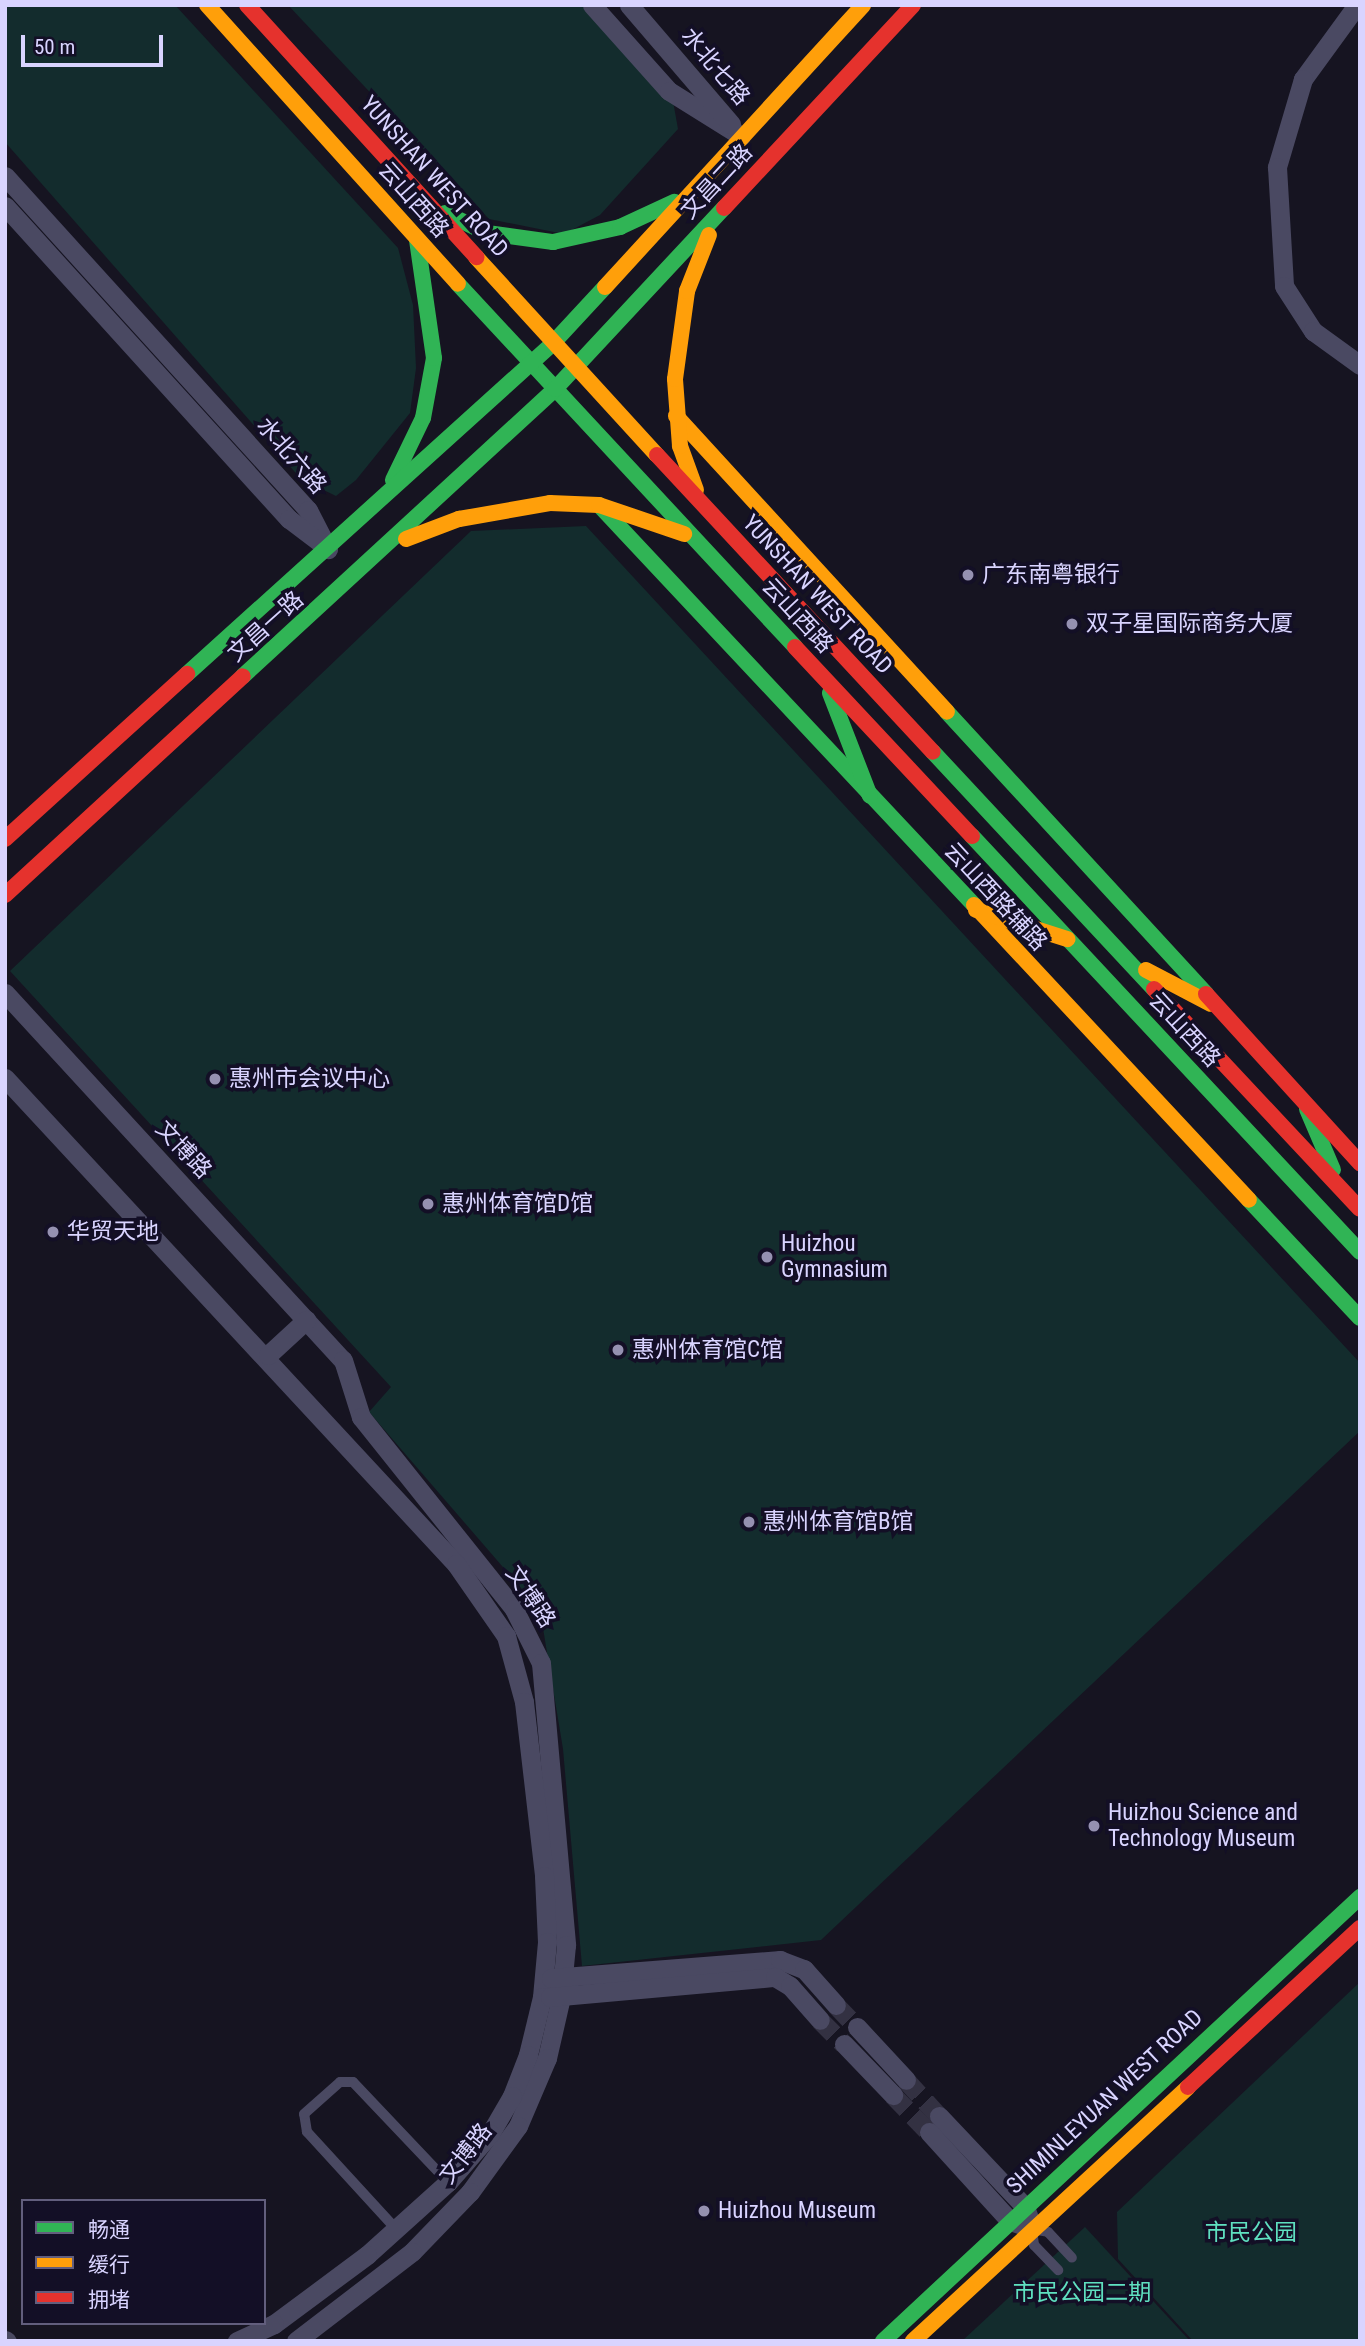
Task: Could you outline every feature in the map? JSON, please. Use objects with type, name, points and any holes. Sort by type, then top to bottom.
[{"type":"main road","name":"云山西路","points":[[207,5],[530,363],[1360,1252]]},
{"type":"main road","name":"YUNSHAN WEST ROAD","points":[[247,5],[704,507],[1360,1209]]},
{"type":"main road","name":"文昌二路","points":[[554,342],[863,5]]},
{"type":"main road","name":"文昌二路","points":[[555,390],[913,5]]},
{"type":"main road","points":[[428,204],[488,233],[553,242],[620,228],[689,194]]},
{"type":"main road","points":[[704,507],[689,477],[676,416],[676,368],[687,291],[723,209]]},
{"type":"main road","points":[[385,496],[431,391],[433,325],[416,239]]},
{"type":"main road","name":"文昌一路","points":[[5,839],[554,342]]},
{"type":"main road","name":"文昌一路","points":[[5,895],[386,549],[555,390]]},
{"type":"main road","points":[[676,416],[1307,1109],[1360,1163]]},
{"type":"main road","points":[[386,549],[459,519],[507,507],[550,503],[600,505],[693,538]]},
{"type":"main road","name":"云山西路辅路","points":[[600,505],[1360,1318]]},
{"type":"main road","points":[[824,678],[870,796]]},
{"type":"main road","points":[[976,910],[1068,939]]},
{"type":"main road","points":[[1123,958],[1211,1004]]},
{"type":"main road","points":[[1307,1109],[1342,1190]]},
{"type":"main road","name":"SHIMINLEYUAN WEST ROAD","points":[[883,2341],[1360,1897]]},
{"type":"main road","name":"SHIMINLEYUAN WEST ROAD","points":[[914,2341],[1032,2228],[1360,1928]]},
{"type":"street","name":"水北七路","points":[[592,5],[669,91],[741,136]]},
{"type":"street","name":"水北七路","points":[[629,5],[741,136]]},
{"type":"street","points":[[1357,5],[1303,79],[1277,167],[1284,286],[1313,331],[1360,365]]},
{"type":"street","name":"水北六路","points":[[5,176],[308,510],[328,549]]},
{"type":"street","name":"水北六路","points":[[5,206],[289,519],[328,549]]},
{"type":"street","name":"文博路","points":[[5,993],[343,1360],[361,1416],[530,1633],[541,1663],[550,1734],[566,1945],[512,2096],[490,2134],[448,2182],[396,2229],[275,2333],[237,2341]]},
{"type":"street","name":"文博路","points":[[5,1078],[268,1355],[456,1564],[506,1636],[524,1702],[544,1876],[552,1988],[547,2059],[518,2126],[470,2192],[412,2252],[297,2341]]},
{"type":"street","points":[[268,1355],[306,1320]]},
{"type":"street","points":[[552,1988],[780,1960],[804,1969],[836,2005]]},
{"type":"street","points":[[552,1988],[775,1977],[790,1986],[820,2020]]},
{"type":"street","points":[[857,2027],[906,2080]]},
{"type":"street","points":[[844,2045],[893,2095]]},
{"type":"street","points":[[934,2124],[1025,2207],[1032,2228],[1010,2221],[934,2124]]},
{"type":"street","points":[[275,2333],[297,2341]]},
{"type":"lane","points":[[396,2229],[307,2132],[304,2114],[340,2082],[353,2082],[448,2182]]},
{"type":"lane","points":[[1058,2270],[1034,2245],[1032,2228],[1048,2232],[1072,2258]]},
{"type":"green space","points":[[5,5],[175,5],[398,248],[413,305],[416,368],[410,413],[356,480],[336,496],[301,479],[5,142]]},
{"type":"green space","points":[[288,5],[595,5],[671,90],[678,129],[600,215],[564,234],[489,219]]},
{"type":"green space","name":"Huizhou Gymnasium","points":[[586,526],[1360,1363],[1360,1431],[821,1940],[582,1966],[563,1749],[540,1610],[369,1412],[391,1387],[10,971],[471,531]]},
{"type":"green space","name":"市民公园","points":[[1360,1982],[1360,2341],[1193,2341],[1118,2259],[1117,2212]]},
{"type":"green space","name":"市民公园二期","points":[[1085,2227],[1190,2341],[962,2341]]},
{"type":"tunnel","points":[[836,2005],[857,2027]]},
{"type":"tunnel","points":[[820,2020],[844,2044]]},
{"type":"tunnel","points":[[906,2080],[939,2116]]},
{"type":"tunnel","points":[[893,2095],[929,2132]]},
{"type":"traffic: fast","points":[[445,213],[487,233],[553,242],[620,227],[674,202]]},
{"type":"traffic: fast","points":[[243,676],[555,389],[724,208]]},
{"type":"traffic: fast","points":[[393,480],[423,418],[434,358],[417,240]]},
{"type":"traffic: fast","points":[[458,284],[795,647]]},
{"type":"traffic: fast","points":[[187,674],[554,342],[605,287]]},
{"type":"traffic: fast","points":[[599,505],[974,905]]},
{"type":"traffic: fast","points":[[830,693],[870,796]]},
{"type":"traffic: fast","points":[[947,712],[1206,994]]},
{"type":"traffic: fast","points":[[933,752],[1154,989]]},
{"type":"traffic: fast","points":[[972,836],[1360,1252]]},
{"type":"traffic: fast","points":[[1307,1109],[1333,1170]]},
{"type":"traffic: fast","points":[[1249,1200],[1360,1318]]},
{"type":"traffic: fast","points":[[883,2341],[1360,1897]]},
{"type":"traffic: slow","points":[[207,5],[458,284]]},
{"type":"traffic: slow","points":[[605,287],[863,5]]},
{"type":"traffic: slow","points":[[696,490],[680,446],[675,379],[687,291],[709,235]]},
{"type":"traffic: slow","points":[[476,257],[657,455]]},
{"type":"traffic: slow","points":[[676,416],[947,712]]},
{"type":"traffic: slow","points":[[406,539],[459,519],[550,503],[599,505],[684,534]]},
{"type":"traffic: slow","points":[[974,905],[1249,1200]]},
{"type":"traffic: slow","points":[[976,910],[1067,939]]},
{"type":"traffic: slow","points":[[1146,970],[1211,1004]]},
{"type":"traffic: slow","points":[[913,2341],[1188,2087]]},
{"type":"traffic: jam","points":[[247,5],[476,257]]},
{"type":"traffic: jam","points":[[724,208],[913,5]]},
{"type":"traffic: jam","points":[[657,455],[933,752]]},
{"type":"traffic: jam","points":[[795,647],[972,836]]},
{"type":"traffic: jam","points":[[5,839],[187,674]]},
{"type":"traffic: jam","points":[[5,895],[243,676]]},
{"type":"traffic: jam","points":[[1154,989],[1360,1209]]},
{"type":"traffic: jam","points":[[1206,994],[1360,1163]]},
{"type":"traffic: jam","points":[[1188,2087],[1360,1928]]},
{"type":"place","name":"广东南粤银行","points":[[968,575]]},
{"type":"place","name":"双子星国际商务大厦","points":[[1072,624]]},
{"type":"place","name":"惠州市会议中心","points":[[215,1079]]},
{"type":"place","name":"惠州体育馆D馆","points":[[428,1204]]},
{"type":"place","name":"华贸天地","points":[[53,1232]]},
{"type":"place","name":"Huizhou Gymnasium","points":[[767,1257]]},
{"type":"place","name":"惠州体育馆C馆","points":[[618,1350]]},
{"type":"place","name":"惠州体育馆B馆","points":[[749,1522]]},
{"type":"place","name":"Huizhou Science and Technology Museum","points":[[1094,1826]]},
{"type":"place","name":"Huizhou Museum","points":[[704,2211]]}]
